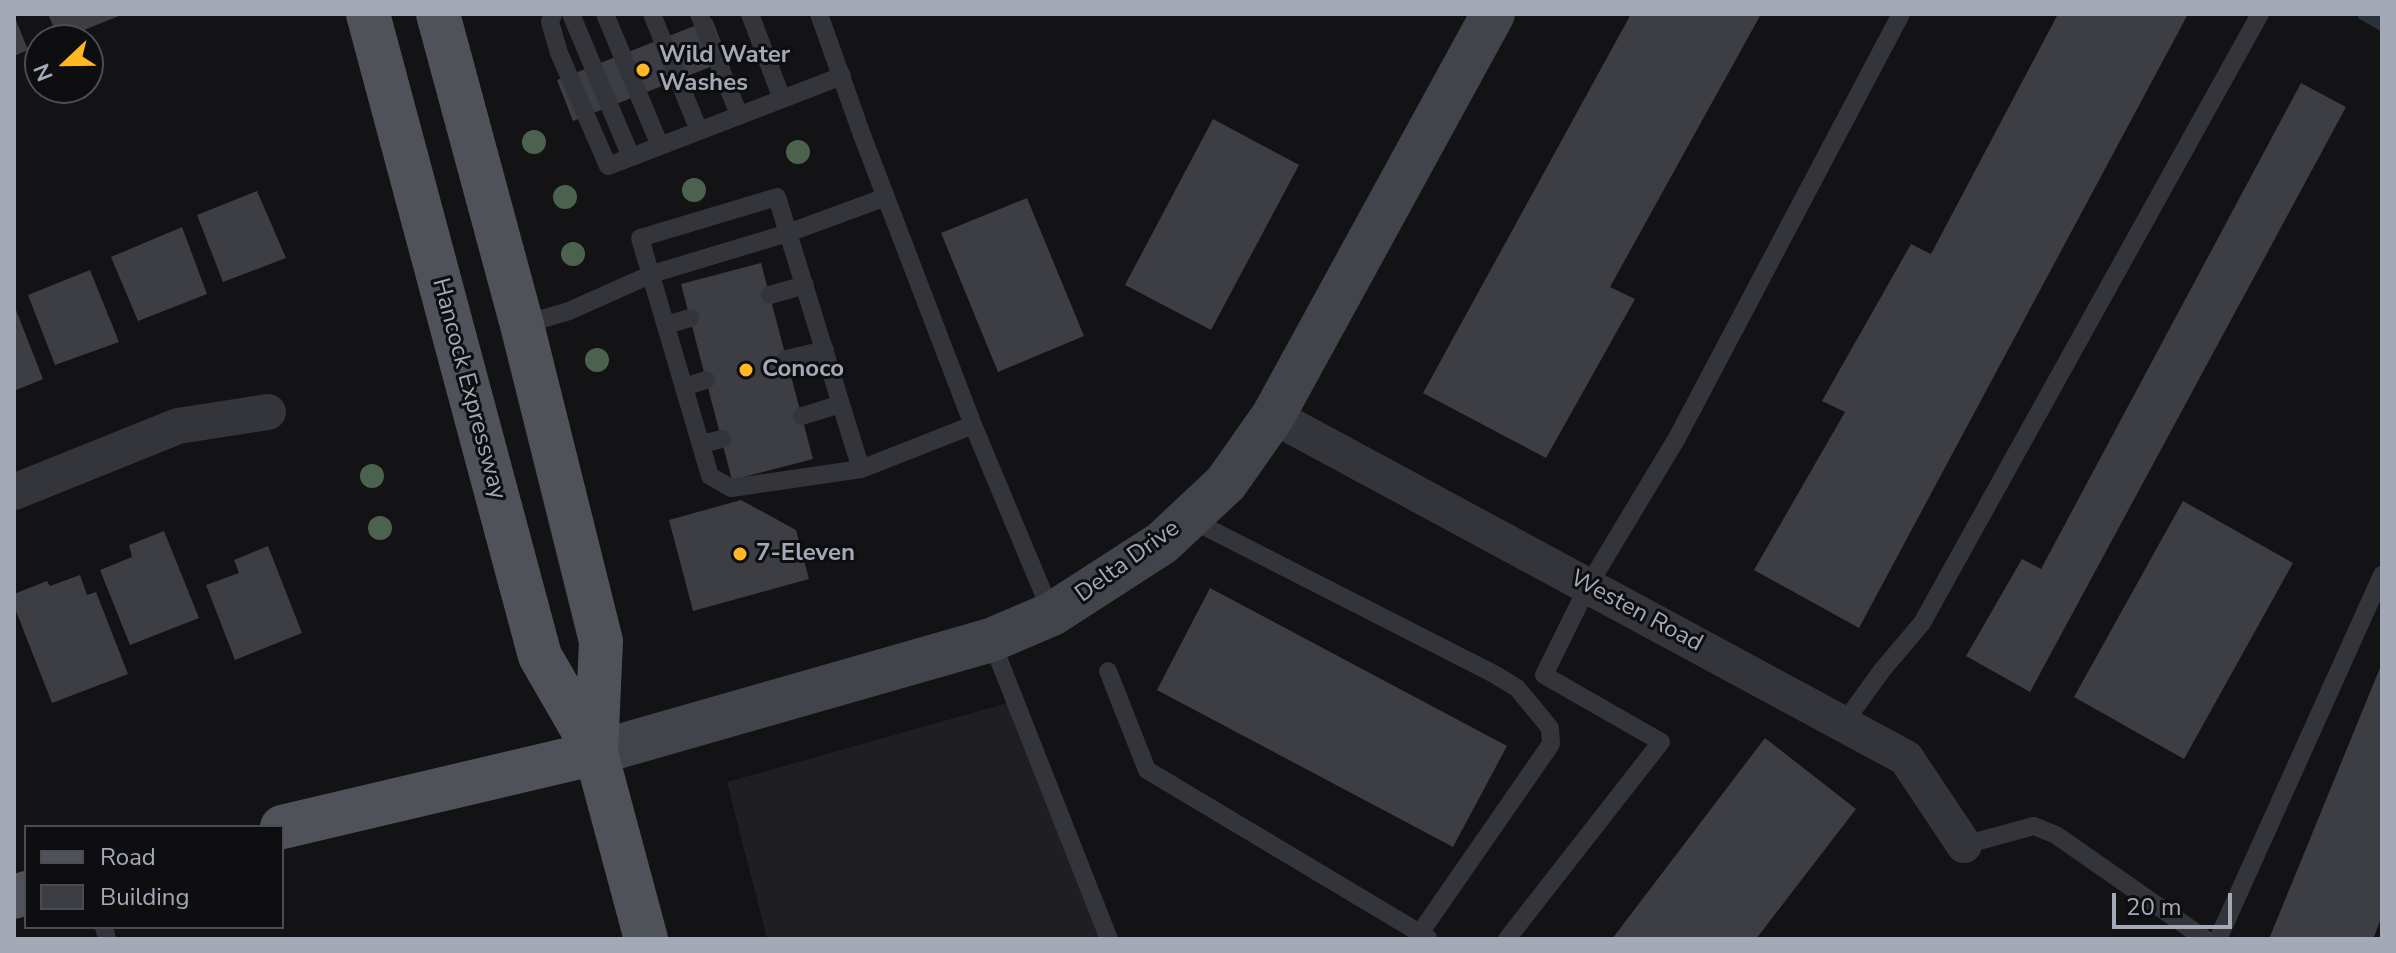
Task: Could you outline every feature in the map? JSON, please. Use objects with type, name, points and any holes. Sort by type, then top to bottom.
[{"type":"main road","name":"Hancock Expressway","points":[[368,14],[540,656],[596,753],[646,939]]},
{"type":"main road","name":"Hancock Expressway","points":[[438,14],[522,325],[601,641],[596,753]]},
{"type":"main road","name":"Delta Drive","points":[[596,753],[991,640],[1052,614],[1162,543],[1226,483],[1273,416],[1493,14]]},
{"type":"main road","points":[[284,827],[596,753]]},
{"type":"street","points":[[14,492],[178,426],[268,412]]},
{"type":"street","name":"Westen Road","points":[[1273,416],[1906,758],[1964,845]]},
{"type":"lane","points":[[553,14],[550,22],[559,53],[608,166],[842,76]]},
{"type":"lane","points":[[571,14],[631,157]]},
{"type":"lane","points":[[605,14],[660,146]]},
{"type":"lane","points":[[652,14],[699,131]]},
{"type":"lane","points":[[699,14],[739,115]]},
{"type":"lane","points":[[750,14],[782,99]]},
{"type":"lane","points":[[819,14],[973,425],[1052,614]]},
{"type":"lane","points":[[1507,939],[1661,742],[1544,675],[1588,586],[1677,438],[1901,14]]},
{"type":"lane","points":[[1843,724],[1922,623],[2260,14]]},
{"type":"lane","points":[[861,469],[777,197],[640,238],[710,476],[731,488],[861,469],[973,425]]},
{"type":"lane","points":[[522,325],[569,311],[652,274],[788,233],[886,197]]},
{"type":"lane","points":[[770,295],[805,285]]},
{"type":"lane","points":[[666,325],[690,318]]},
{"type":"lane","points":[[786,359],[825,350]]},
{"type":"lane","points":[[684,387],[706,380]]},
{"type":"lane","points":[[802,416],[841,404]]},
{"type":"lane","points":[[701,444],[722,439]]},
{"type":"lane","points":[[1108,671],[1147,770],[1425,936],[1551,744],[1550,728],[1517,688],[1188,518]]},
{"type":"lane","points":[[2218,939],[2382,575]]},
{"type":"lane","points":[[991,640],[1109,939]]},
{"type":"lane","points":[[1964,845],[2034,826],[2056,835],[2205,939]]},
{"type":"shaded area","points":[[1015,701],[1111,939],[767,939],[727,782]]},
{"type":"building","points":[[48,14],[124,14],[99,24],[52,24]]},
{"type":"building","points":[[1631,14],[1761,14],[1610,287],[1635,299],[1546,458],[1423,393]]},
{"type":"building","points":[[2058,14],[2188,14],[1859,628],[1754,570],[1845,412],[1822,401],[1911,244],[1931,254]]},
{"type":"building","points":[[14,15],[24,40],[24,52],[14,56]]},
{"type":"building","name":"Wild Water Washes","points":[[712,19],[728,60],[573,121],[557,80]]},
{"type":"building","points":[[2301,83],[2346,107],[2030,692],[1966,656],[2022,559],[2041,569]]},
{"type":"building","points":[[1213,119],[1299,165],[1211,330],[1125,285]]},
{"type":"building","points":[[257,191],[286,258],[223,282],[197,215]]},
{"type":"building","points":[[1027,198],[1084,336],[998,372],[941,233]]},
{"type":"building","points":[[182,227],[207,294],[138,321],[111,257]]},
{"type":"building","name":"Conoco","points":[[761,263],[813,459],[732,480],[681,284]]},
{"type":"building","points":[[90,270],[119,342],[55,365],[28,295]]},
{"type":"building","points":[[14,305],[43,379],[14,391]]},
{"type":"building","name":"7-Eleven","points":[[741,500],[796,530],[809,579],[693,611],[669,520]]},
{"type":"building","points":[[2183,501],[2293,563],[2184,759],[2074,697]]},
{"type":"building","points":[[164,531],[199,618],[130,645],[100,570],[132,557],[129,545]]},
{"type":"building","points":[[268,546],[302,633],[235,660],[206,585],[239,573],[234,560]]},
{"type":"building","points":[[80,575],[87,595],[96,592],[128,674],[52,703],[14,606],[14,594],[47,581],[50,586]]},
{"type":"building","points":[[1210,588],[1507,746],[1453,847],[1157,690]]},
{"type":"building","points":[[2382,663],[2382,916],[2373,939],[2269,939]]},
{"type":"building","points":[[1765,738],[1856,809],[1756,939],[1612,939]]},
{"type":"waterway","points":[[2363,14],[2382,25]]},
{"type":"place","name":"Wild Water Washes","points":[[643,70]]},
{"type":"place","name":"Conoco","points":[[746,370]]},
{"type":"place","name":"7-Eleven","points":[[740,554]]}]
